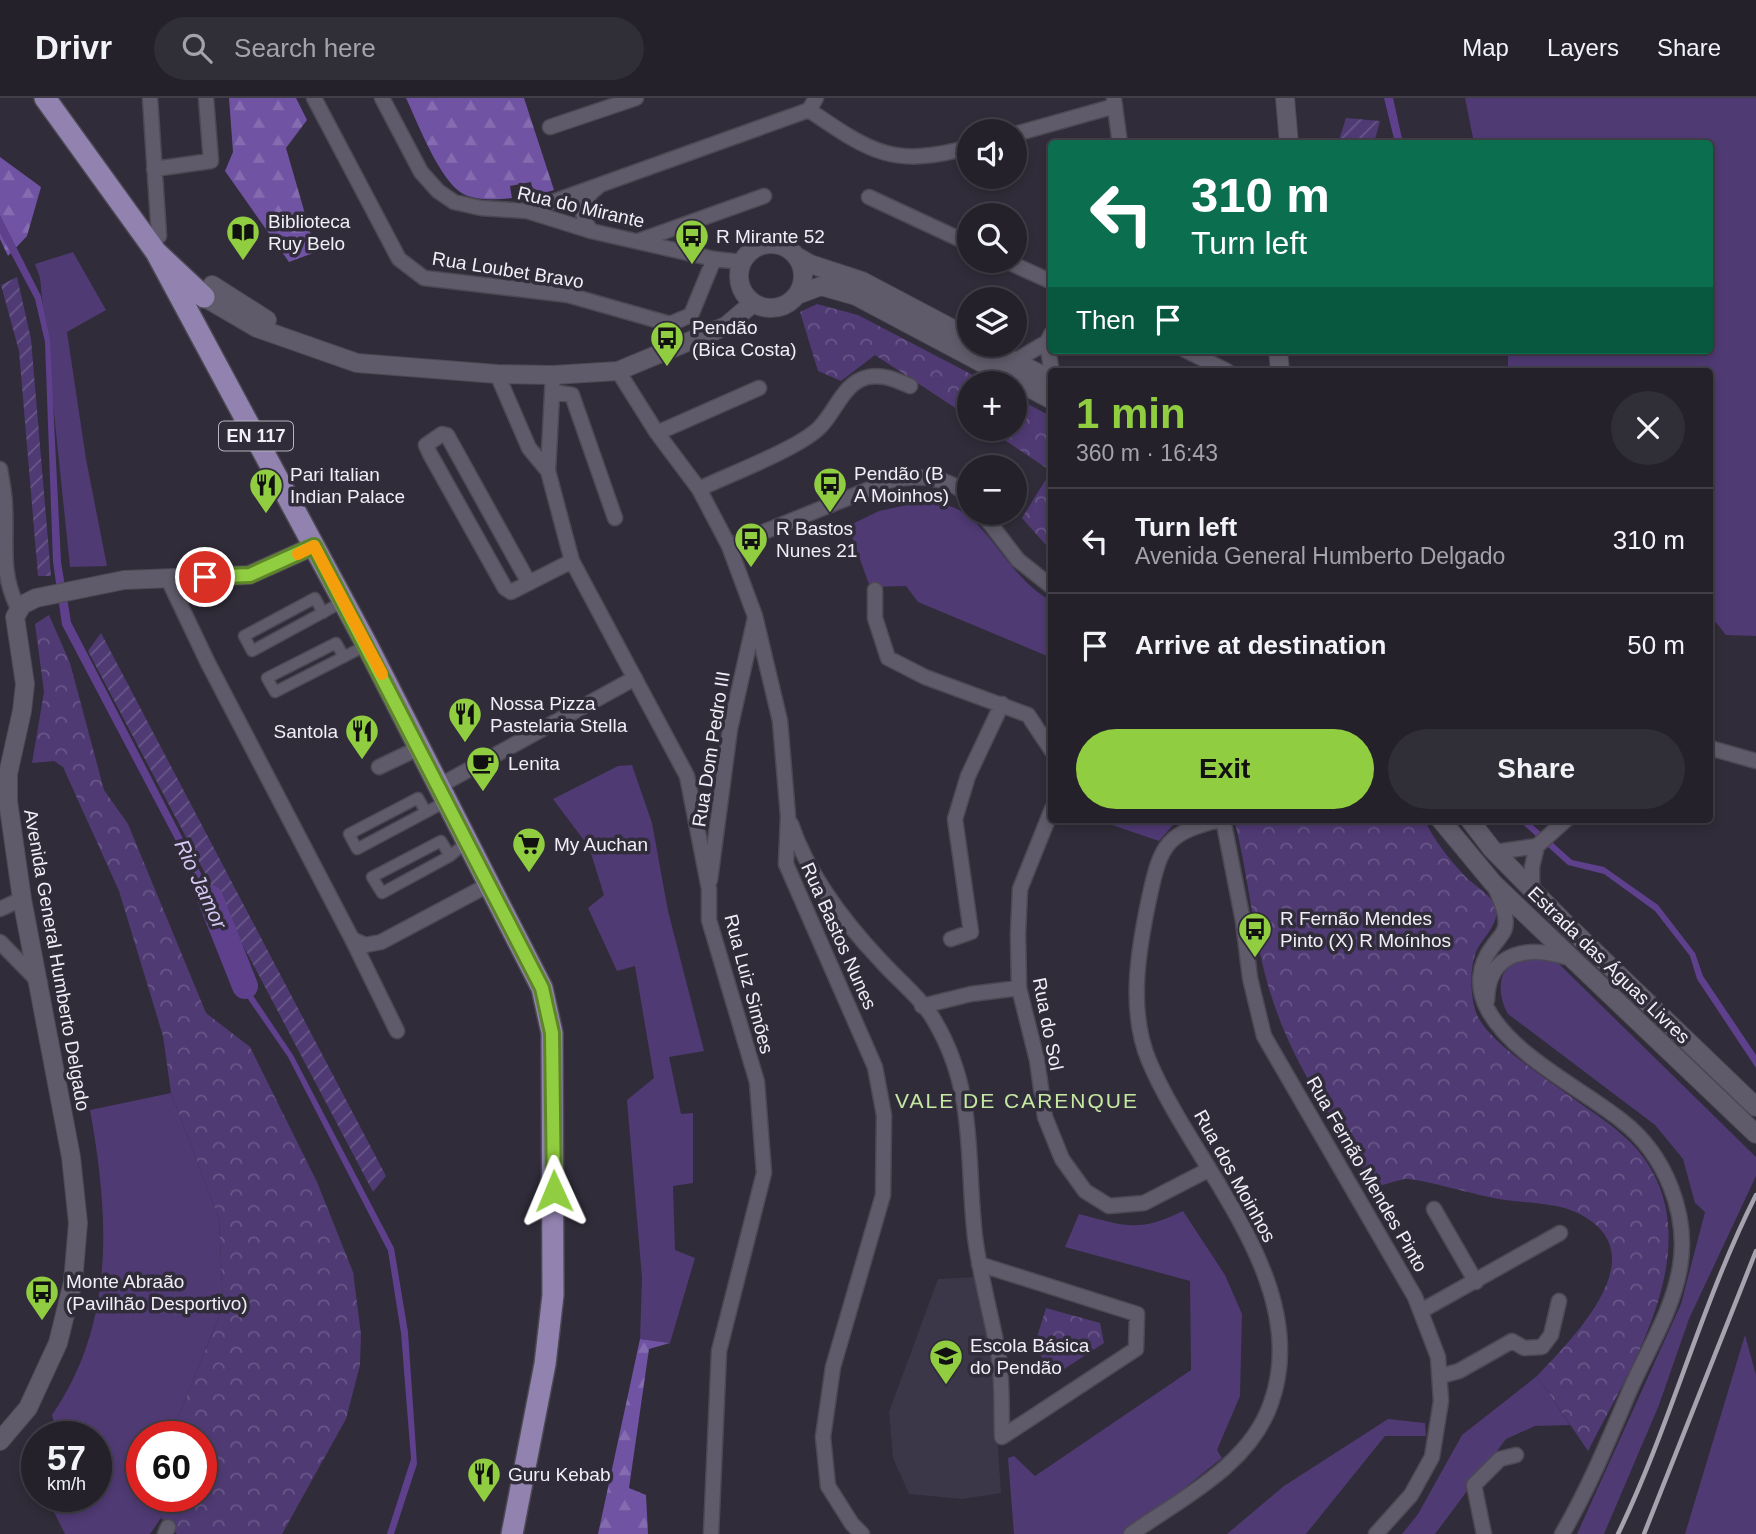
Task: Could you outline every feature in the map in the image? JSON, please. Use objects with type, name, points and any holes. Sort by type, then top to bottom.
[{"type":"main road","name":"EN 117","points":[[45,98],[104,184],[158,244],[208,291]]},
{"type":"main road","name":"EN 117","points":[[158,244],[180,301],[198,327],[344,601],[542,988],[552,1033],[553,1296],[545,1364],[512,1534]]},
{"type":"main road","points":[[198,327],[196,310],[208,291]]},
{"type":"street","points":[[150,98],[158,244]]},
{"type":"street","points":[[154,169],[211,161],[206,98]]},
{"type":"street","name":"Rua Loubet Bravo","points":[[314,98],[399,258],[424,278],[436,282],[568,295],[670,324],[691,315],[714,259]]},
{"type":"street","name":"Rua do Mirante","points":[[382,98],[421,172],[438,191],[454,202],[481,208],[527,211],[591,231],[641,240],[714,259],[742,262]]},
{"type":"street","points":[[550,127],[636,98]]},
{"type":"street","points":[[1285,98],[1289,140]]},
{"type":"street","points":[[1027,130],[1115,102],[1120,140]]},
{"type":"street","points":[[527,211],[813,104],[842,132],[896,157],[920,158],[957,150]]},
{"type":"street","points":[[591,231],[582,219],[582,207],[589,193],[605,182]]},
{"type":"street","points":[[641,240],[764,197]]},
{"type":"street","points":[[869,197],[957,238]]},
{"type":"street","points":[[957,331],[862,281],[810,264],[778,245],[757,247],[742,262],[739,271],[741,289],[753,303],[772,308],[821,286],[856,296],[1048,398]]},
{"type":"street","points":[[796,256],[803,275],[797,295]]},
{"type":"street","points":[[1027,271],[1048,280]]},
{"type":"street","points":[[208,291],[236,317],[293,342],[357,363],[497,374],[553,384],[572,395],[615,518]]},
{"type":"street","points":[[553,384],[618,371],[726,326],[753,303]]},
{"type":"street","points":[[1015,361],[1048,339]]},
{"type":"street","points":[[1193,354],[1221,368]]},
{"type":"street","points":[[1007,357],[1048,378]]},
{"type":"street","name":"Rua Bastos Nunes","points":[[618,371],[657,433],[699,489],[729,546],[755,616],[780,721],[788,816],[786,864],[875,1067],[884,1115],[883,1195],[833,1367],[822,1437],[828,1486],[847,1517],[862,1534]]},
{"type":"street","name":"Rua Luiz Simões","points":[[497,374],[529,448],[548,471]]},
{"type":"street","points":[[699,489],[803,439],[820,427],[850,387],[867,377],[887,377],[910,386]]},
{"type":"street","name":"Rua Luiz Simões","points":[[553,384],[548,471],[572,561],[687,776],[709,889],[709,920],[757,1082],[764,1173],[719,1351],[711,1534]]},
{"type":"street","points":[[657,433],[759,388]]},
{"type":"street","points":[[529,583],[447,436],[442,434],[430,440],[426,445],[430,454],[505,588],[512,592],[572,561]]},
{"type":"street","points":[[529,448],[543,451],[549,447]]},
{"type":"street","points":[[0,469],[5,508],[1,562],[6,587],[18,608],[28,600],[124,580],[250,575],[314,546]]},
{"type":"street","points":[[729,546],[872,487],[901,478],[924,477],[945,481],[957,489]]},
{"type":"street","points":[[992,525],[1027,569],[1048,584]]},
{"type":"street","points":[[168,579],[208,663],[397,1031]]},
{"type":"street","points":[[875,590],[875,618],[888,658],[925,677],[1028,715],[1048,745]]},
{"type":"street","points":[[323,613],[315,598],[244,636],[252,651],[323,613],[344,601]]},
{"type":"street","name":"Avenida General Humberto Delgado","points":[[0,1441],[28,1408],[58,1343],[73,1282],[77,1252],[75,1188],[40,983],[22,899],[8,802],[8,774],[22,711],[24,684],[15,631],[18,608]]},
{"type":"street","name":"Rua Dom Pedro III","points":[[709,889],[730,729],[755,616]]},
{"type":"street","points":[[344,657],[336,643],[267,678],[275,692],[344,657],[366,645]]},
{"type":"street","points":[[426,812],[418,798],[349,834],[356,849],[426,812],[443,794],[635,678]]},
{"type":"street","points":[[951,939],[971,932],[955,819],[968,776],[1002,704]]},
{"type":"street","points":[[379,767],[419,748]]},
{"type":"street","points":[[1713,749],[1756,761]]},
{"type":"street","points":[[788,816],[797,843],[836,906],[867,947],[922,1006],[938,1028],[964,1090],[979,1264],[999,1355],[1002,1437],[1136,1349],[1137,1314],[979,1264]]},
{"type":"street","name":"Rua do Sol","points":[[1048,819],[1020,889],[1019,988],[1037,1060],[1045,1117],[1062,1159],[1085,1191],[1109,1206],[1144,1203],[1208,1170]]},
{"type":"street","name":"Rua dos Moinhos","points":[[1131,1534],[1220,1472],[1249,1446],[1271,1403],[1281,1359],[1279,1316],[1268,1275],[1148,1059],[1135,996],[1143,926],[1154,873],[1166,842],[1193,827],[1208,823]]},
{"type":"street","name":"Rua Fernão Mendes Pinto","points":[[1224,823],[1243,921],[1254,998],[1264,1036],[1421,1311],[1434,1344],[1441,1376],[1440,1423],[1426,1470],[1411,1495],[1376,1534]]},
{"type":"street","name":"Estrada das Águas Livres","points":[[1443,823],[1493,883],[1756,1134]]},
{"type":"street","name":"Estrada das Águas Livres","points":[[1472,823],[1532,889],[1756,1107]]},
{"type":"street","points":[[1496,852],[1537,846],[1563,823]]},
{"type":"street","points":[[450,856],[441,841],[372,877],[382,893],[450,856],[468,841]]},
{"type":"street","points":[[1532,889],[1532,867],[1537,846]]},
{"type":"street","points":[[1493,883],[1502,904],[1505,928],[1486,957],[1481,971],[1480,983],[1487,1008],[1503,1030],[1525,1050],[1637,1134],[1667,1175],[1675,1199],[1681,1233],[1680,1268],[1661,1320],[1605,1450],[1562,1534]]},
{"type":"street","points":[[352,939],[365,945],[381,942],[491,884]]},
{"type":"street","points":[[0,909],[22,899]]},
{"type":"street","points":[[0,942],[40,983]]},
{"type":"street","points":[[1487,1008],[1487,992],[1493,975],[1511,956],[1535,950],[1572,959]]},
{"type":"street","points":[[922,1006],[971,994],[1019,988]]},
{"type":"street","points":[[1433,1209],[1476,1282]]},
{"type":"street","points":[[1421,1311],[1560,1233]]},
{"type":"street","points":[[1441,1376],[1459,1371],[1512,1341],[1524,1348],[1542,1346],[1551,1335],[1559,1301]]},
{"type":"street","points":[[1484,1534],[1474,1485],[1500,1458],[1516,1455]]},
{"type":"shaded area","name":"Escola Básica do Pendão","points":[[974,1277],[992,1353],[1001,1493],[962,1499],[909,1494],[893,1458],[889,1412],[938,1279]]},
{"type":"green space","points":[[229,98],[296,98],[307,120],[286,148],[316,252],[289,262],[225,171],[233,152]]},
{"type":"green space","points":[[406,98],[524,98],[554,190],[534,196],[531,182],[510,186],[512,198],[490,199],[473,198],[458,191],[440,168]]},
{"type":"green space","points":[[1465,98],[1756,98],[1756,636],[1726,635],[1713,619],[1713,368],[1508,368],[1508,354],[1713,354],[1713,140],[1473,140]]},
{"type":"green space","points":[[1346,118],[1380,121],[1375,140],[1339,140]]},
{"type":"green space","points":[[0,157],[41,187],[27,236],[8,256],[0,239]]},
{"type":"green space","points":[[73,252],[106,310],[67,332],[86,459],[107,566],[70,567],[40,278],[35,264]]},
{"type":"green space","points":[[17,277],[31,339],[51,576],[38,576],[19,351],[1,285]]},
{"type":"green space","points":[[817,304],[858,315],[965,371],[957,371],[957,409],[875,355],[841,381],[818,371],[800,312]]},
{"type":"green space","points":[[1027,403],[1048,415],[1048,469],[1006,441],[1027,441]]},
{"type":"green space","points":[[1048,476],[1048,547],[1027,524],[1027,510]]},
{"type":"green space","points":[[916,503],[945,505],[957,510],[957,525],[978,525],[1023,578],[1048,598],[1048,656],[918,602],[906,586],[870,587],[848,526],[879,511]]},
{"type":"green space","points":[[49,615],[70,663],[104,790],[128,824],[206,1013],[250,1047],[317,1182],[353,1272],[361,1334],[360,1365],[346,1419],[282,1534],[177,1534],[161,1518],[159,1512],[217,1512],[217,1421],[177,1421],[223,1307],[219,1219],[171,1093],[163,1036],[119,891],[63,767],[54,761],[32,763],[44,692],[35,624]]},
{"type":"green space","points":[[101,633],[386,1176],[373,1192],[88,651]]},
{"type":"green space","points":[[632,765],[652,823],[668,911],[704,1051],[669,1057],[681,1114],[693,1113],[693,1183],[673,1186],[675,1250],[695,1258],[670,1343],[640,1339],[642,1278],[627,1100],[654,1078],[635,966],[617,971],[588,908],[604,895],[589,847],[553,799],[618,766]]},
{"type":"green space","points":[[1113,823],[1176,823],[1159,841],[1112,825]]},
{"type":"green space","points":[[1235,823],[1426,823],[1447,855],[1464,875],[1487,895],[1496,909],[1493,926],[1476,952],[1472,967],[1472,995],[1479,1019],[1511,1053],[1622,1135],[1635,1147],[1658,1183],[1668,1221],[1667,1260],[1658,1300],[1626,1379],[1588,1451],[1537,1376],[1572,1338],[1603,1292],[1611,1269],[1610,1247],[1599,1227],[1565,1208],[1499,1199],[1412,1179],[1374,1187],[1310,1084],[1279,1018],[1258,944]]},
{"type":"green space","points":[[1538,957],[1557,962],[1756,1157],[1756,1176],[1689,1319],[1659,1405],[1604,1534],[1577,1534],[1681,1304],[1705,1212],[1695,1203],[1683,1159],[1655,1125],[1508,1014],[1501,994],[1504,972],[1515,962]]},
{"type":"green space","points":[[171,1093],[219,1219],[223,1307],[177,1421],[126,1421],[126,1512],[159,1512],[161,1518],[150,1534],[65,1534],[54,1512],[112,1512],[112,1421],[54,1421],[52,1415],[73,1380],[88,1343],[102,1267],[101,1189],[90,1110]]},
{"type":"green space","points":[[1183,1211],[1225,1275],[1242,1314],[1240,1396],[1217,1450],[1222,1458],[1127,1534],[1014,1534],[1008,1458],[1014,1456],[1035,1476],[1191,1370],[1190,1281],[1065,1247],[1079,1214],[1108,1222],[1143,1225]]},
{"type":"green space","points":[[1046,1308],[1100,1323],[1104,1343],[1055,1375],[1034,1347]]},
{"type":"green space","points":[[1745,1335],[1756,1375],[1756,1534],[1685,1534]]},
{"type":"green space","points":[[640,1339],[670,1343],[649,1349],[629,1488],[646,1495],[648,1534],[598,1534]]},
{"type":"green space","points":[[1537,1376],[1570,1425],[1535,1426],[1506,1439],[1435,1534],[1402,1534],[1418,1514],[1462,1435]]},
{"type":"green space","points":[[1388,1419],[1425,1423],[1426,1436],[1385,1436],[1306,1534],[1227,1534],[1284,1486]]},
{"type":"water","points":[[1384,98],[1393,98],[1402,140],[1394,140]]},
{"type":"water","points":[[0,215],[41,296],[50,340],[61,562],[71,622],[223,916],[237,945],[240,969],[248,988],[293,1055],[394,1248],[408,1332],[417,1464],[394,1534],[387,1534],[411,1459],[401,1333],[388,1251],[288,1057],[241,989],[234,969],[232,950],[217,919],[62,625],[53,562],[45,342],[35,299],[0,233]]},
{"type":"water","points":[[1521,823],[1530,823],[1572,860],[1604,867],[1658,905],[1695,953],[1703,976],[1756,1055],[1756,1068],[1697,979],[1690,956],[1655,911],[1604,874],[1568,865]]},
{"type":"waterway","name":"Rio Jamor","points":[[210,898],[245,986]]},
{"type":"railway","points":[[1618,1534],[1654,1450],[1736,1236],[1756,1195]]},
{"type":"railway","points":[[1644,1534],[1756,1251]]},
{"type":"slow traffic","points":[[298,554],[314,546],[382,674]]},
{"type":"place","name":"Biblioteca Ruy Belo","points":[[243,262]]},
{"type":"place","name":"R Mirante 52","points":[[692,266]]},
{"type":"place","name":"Pendão (Bica Costa)","points":[[667,368]]},
{"type":"place","name":"Pendão (B A Moinhos)","points":[[830,514]]},
{"type":"place","name":"Pari Italian Indian Palace","points":[[266,515]]},
{"type":"place","name":"R Bastos Nunes 21","points":[[751,569]]},
{"type":"place","name":"Nossa Pizza Pastelaria Stella","points":[[465,744]]},
{"type":"place","name":"Santola","points":[[362,761]]},
{"type":"place","name":"Lenita","points":[[483,793]]},
{"type":"place","name":"My Auchan","points":[[529,874]]},
{"type":"place","name":"R Fernão Mendes Pinto (X) R Moínhos","points":[[1255,959]]},
{"type":"place","name":"Monte Abraão (Pavilhão Desportivo)","points":[[42,1322]]},
{"type":"place","name":"Escola Básica do Pendão","points":[[946,1386]]},
{"type":"place","name":"Guru Kebab","points":[[484,1504]]},
{"type":"district","name":"VALE DE CARENQUE","points":[[1017,1100]]},
{"type":"route","points":[[205,577],[250,575],[314,546],[527,953],[542,988],[552,1033],[554,1191]]}]
